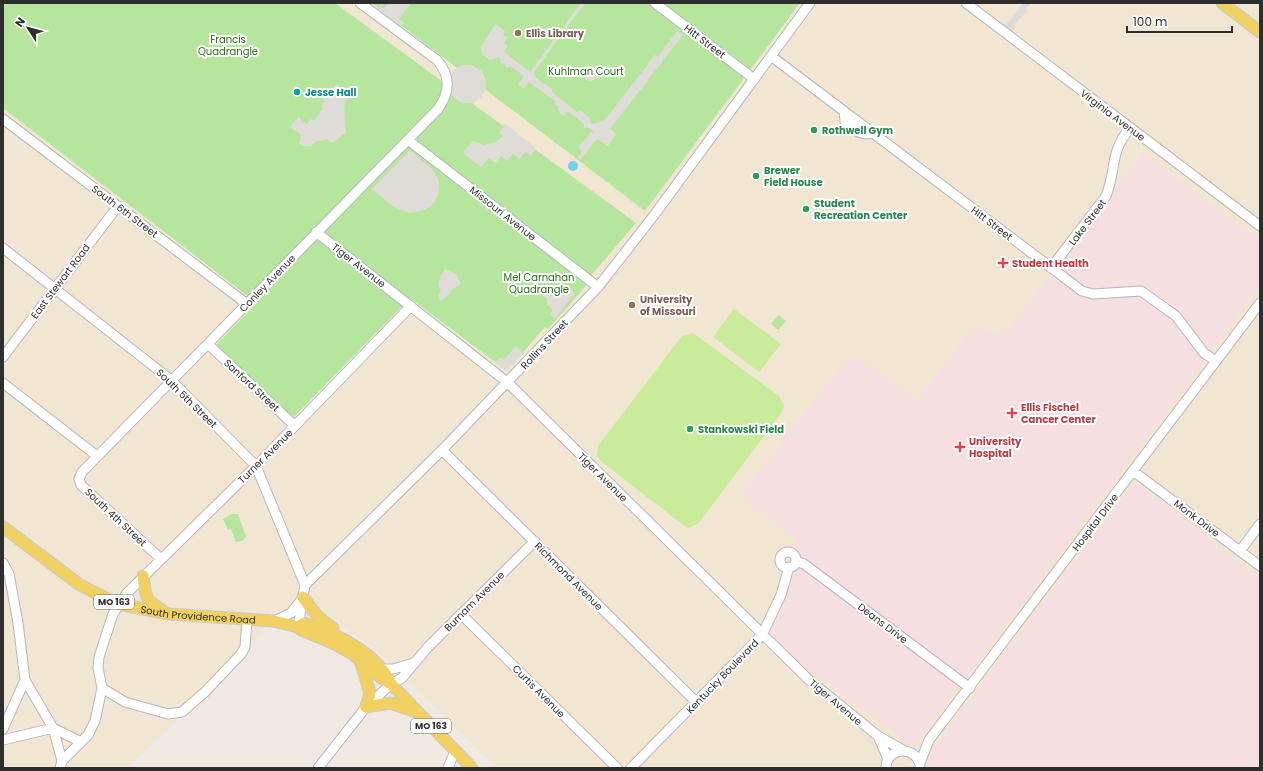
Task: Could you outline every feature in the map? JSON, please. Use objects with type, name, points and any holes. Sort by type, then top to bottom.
[{"type":"main road","points":[[1222,3],[1260,32]]},
{"type":"main road","name":"South Providence Road","points":[[4,529],[80,585],[118,604],[169,614],[274,621],[298,627],[301,630],[332,642],[382,669],[386,672],[391,684]]},
{"type":"main road","points":[[143,576],[144,595],[153,605],[169,614]]},
{"type":"main road","points":[[303,597],[310,608],[323,622],[358,642],[369,688],[370,698],[366,707]]},
{"type":"main road","name":"South Providence Road","points":[[362,657],[381,678],[391,684],[471,768]]},
{"type":"main road","points":[[366,707],[390,703],[418,712]]},
{"type":"street","name":"Conley Avenue","points":[[82,472],[96,456],[438,109],[447,91],[448,79],[444,67],[437,60],[360,3]]},
{"type":"street","name":"Hitt Street","points":[[655,3],[754,79]]},
{"type":"street","name":"Rollins Street","points":[[305,585],[442,450],[598,287],[652,218],[810,3]]},
{"type":"street","name":"Virginia Avenue","points":[[966,3],[1260,226]]},
{"type":"street","name":"Hitt Street","points":[[771,56],[1087,294],[1141,291],[1176,316],[1204,353],[1216,362]]},
{"type":"street","name":"South 6th Street","points":[[3,119],[247,304]]},
{"type":"street","name":"Lake Street","points":[[1051,268],[1106,196],[1111,184],[1118,144],[1130,128]]},
{"type":"street","name":"Missouri Avenue","points":[[408,140],[598,287]]},
{"type":"street","name":"East Stewart Road","points":[[3,357],[118,206]]},
{"type":"street","name":"Tiger Avenue","points":[[316,232],[507,382],[808,679],[878,736],[917,758],[920,766]]},
{"type":"street","name":"South 5th Street","points":[[3,248],[171,380],[256,466],[305,585]]},
{"type":"street","name":"Hospital Drive","points":[[920,766],[929,740],[970,688],[1260,303]]},
{"type":"street","name":"Turner Avenue","points":[[102,688],[98,668],[100,657],[113,614],[118,604],[143,576],[256,466],[411,306]]},
{"type":"street","name":"Sanford Street","points":[[208,344],[295,426]]},
{"type":"street","points":[[3,383],[96,456]]},
{"type":"street","name":"Richmond Avenue","points":[[442,450],[696,702]]},
{"type":"street","name":"Monk Drive","points":[[1133,471],[1260,566]]},
{"type":"street","name":"South 4th Street","points":[[82,472],[79,480],[81,485],[161,559]]},
{"type":"street","points":[[1240,551],[1260,524]]},
{"type":"street","name":"Burnam Avenue","points":[[318,768],[366,707],[391,684],[402,678],[414,663],[461,614],[535,541]]},
{"type":"street","points":[[788,552],[792,553],[796,561],[794,565],[788,567],[781,563],[781,558],[783,554],[788,552]]},
{"type":"street","name":"Deans Drive","points":[[796,561],[804,564],[970,688]]},
{"type":"street","points":[[3,562],[9,574],[18,623],[25,680],[53,728],[61,764]]},
{"type":"street","name":"Kentucky Boulevard","points":[[631,768],[762,635],[781,595],[788,567]]},
{"type":"street","points":[[298,627],[305,585]]},
{"type":"street","points":[[274,621],[291,613],[303,597]]},
{"type":"street","name":"Curtis Avenue","points":[[461,614],[617,768]]},
{"type":"street","points":[[61,764],[88,735],[94,721],[102,688],[125,702],[168,714],[182,712],[200,697],[241,654],[245,647],[247,619]]},
{"type":"street","points":[[382,669],[414,663]]},
{"type":"street","points":[[3,729],[25,680]]},
{"type":"street","points":[[3,740],[53,728],[81,742]]},
{"type":"street","name":"Tiger Avenue","points":[[878,736],[887,763]]},
{"type":"street","name":"Hospital Drive","points":[[887,763],[892,754],[906,751],[929,740]]},
{"type":"street","points":[[448,768],[455,751]]},
{"type":"shaded area","name":"University of Missouri","points":[[3,3],[1260,3],[1260,768],[497,768],[375,649],[347,629],[328,620],[272,608],[261,634],[176,722],[127,768],[3,768]]},
{"type":"shaded area","points":[[388,3],[411,3],[399,19],[404,23],[401,26],[377,9],[380,6],[384,9]]},
{"type":"shaded area","points":[[581,3],[585,3],[534,72],[536,78],[552,89],[552,92],[577,112],[581,111],[590,118],[590,122],[593,124],[604,121],[655,55],[658,57],[677,31],[683,35],[610,129],[616,134],[608,146],[597,139],[580,160],[577,157],[582,151],[578,148],[591,132],[595,133],[587,127],[584,128],[584,124],[568,111],[564,116],[557,110],[559,107],[554,103],[555,101],[529,82],[524,89],[518,85],[524,76],[510,66],[508,68],[500,62],[502,60],[499,57],[490,60],[483,55],[481,47],[495,24],[505,31],[503,35],[507,38],[504,43],[508,46],[504,52],[530,72]]},
{"type":"shaded area","points":[[1023,3],[1031,3],[1026,9],[1027,11],[1014,25],[1016,27],[1013,31],[1004,25],[1007,20],[1009,22]]},
{"type":"shaded area","points":[[467,65],[480,71],[486,84],[480,97],[467,103],[454,97],[448,84],[454,71]]},
{"type":"shaded area","points":[[590,65],[596,67],[598,73],[596,79],[590,81],[584,79],[582,73],[584,67]]},
{"type":"shaded area","points":[[337,84],[349,96],[344,106],[346,132],[334,142],[330,142],[327,139],[315,142],[311,146],[303,146],[298,143],[301,139],[300,134],[290,127],[298,117],[307,124],[311,119],[314,121],[323,108],[321,106],[325,101],[316,94],[321,89],[327,93]]},
{"type":"shaded area","points":[[504,123],[536,148],[531,156],[525,152],[520,159],[513,154],[507,161],[501,156],[495,163],[489,158],[481,167],[463,153],[473,141],[484,145],[496,142],[503,136],[499,133],[504,126],[502,125]]},
{"type":"shaded area","points":[[410,150],[433,170],[439,182],[439,190],[437,198],[431,206],[424,210],[410,213],[394,207],[372,189]]},
{"type":"shaded area","name":"University Hospital","points":[[1143,153],[1260,241],[1260,284],[1196,372],[914,747],[762,635],[789,567],[797,539],[743,498],[743,493],[845,361],[862,359],[918,400],[972,329],[980,328],[990,333],[997,334],[1009,329]]},
{"type":"shaded area","points":[[445,269],[456,274],[461,284],[451,290],[450,294],[440,301],[438,297],[441,290],[438,286],[440,277]]},
{"type":"shaded area","points":[[548,285],[554,290],[559,289],[567,293],[570,289],[575,293],[555,319],[550,314],[553,310],[547,304],[547,298],[541,294]]},
{"type":"shaded area","points":[[516,346],[523,354],[507,371],[496,362],[500,357],[504,360]]},
{"type":"shaded area","points":[[1134,483],[1182,515],[1260,578],[1260,757],[1251,768],[935,768],[925,761]]},
{"type":"green space","points":[[3,3],[335,3],[636,223],[588,279],[590,281],[586,286],[548,329],[545,327],[507,371],[410,298],[292,419],[216,345],[257,303],[3,108]]},
{"type":"green space","name":"Kuhlman Court","points":[[372,3],[800,3],[645,211]]},
{"type":"green space","points":[[734,309],[781,344],[759,372],[713,337]]},
{"type":"green space","points":[[778,315],[786,321],[778,330],[771,324]]},
{"type":"green space","name":"Stankowski Field","points":[[693,333],[779,396],[784,406],[782,412],[698,524],[689,528],[683,525],[601,461],[597,456],[598,446],[682,336]]},
{"type":"green space","points":[[231,514],[238,514],[246,537],[242,541],[236,542],[231,529],[228,530],[223,519]]},
{"type":"water","points":[[571,161],[575,161],[577,162],[577,170],[571,171],[568,168],[568,164]]},
{"type":"place","name":"Ellis Library","points":[[518,33]]},
{"type":"place","name":"Jesse Hall","points":[[297,92]]},
{"type":"place","name":"Rothwell Gym","points":[[814,130]]},
{"type":"place","name":"Brewer Field House","points":[[756,176]]},
{"type":"place","name":"Student Recreation Center","points":[[806,209]]},
{"type":"place","name":"Student Health","points":[[1003,263]]},
{"type":"place","name":"University of Missouri","points":[[632,305]]},
{"type":"place","name":"Ellis Fischel Cancer Center","points":[[1012,413]]},
{"type":"place","name":"Stankowski Field","points":[[690,429]]},
{"type":"place","name":"University Hospital","points":[[960,447]]},
{"type":"park label","name":"Francis Quadrangle","points":[[228,44]]},
{"type":"park label","name":"Mel Carnahan Quadrangle","points":[[539,282]]}]
